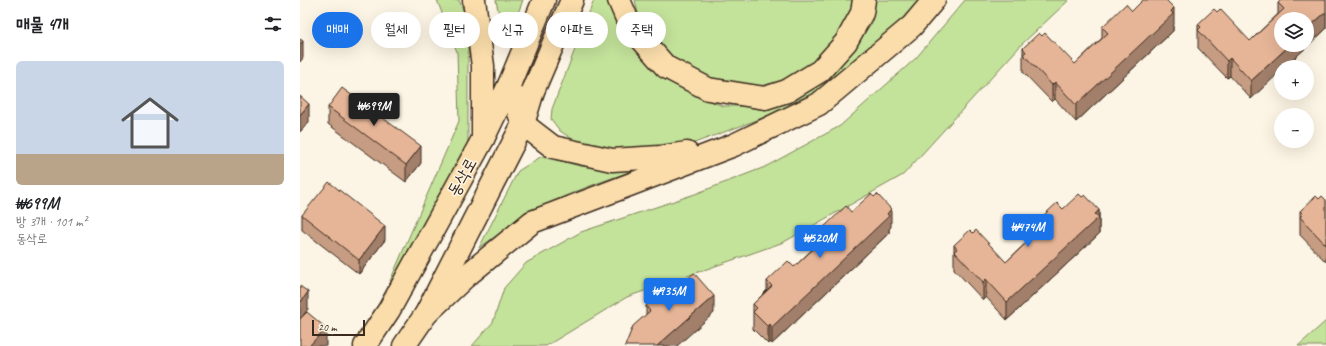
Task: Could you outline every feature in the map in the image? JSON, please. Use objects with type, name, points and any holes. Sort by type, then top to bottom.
[{"type":"main road","points":[[474,0],[483,66],[483,139]]},
{"type":"main road","name":"동삭로","points":[[365,346],[389,310],[483,139],[509,85],[544,0]]},
{"type":"main road","name":"동삭로","points":[[404,346],[426,314],[523,124],[533,92],[572,0]]},
{"type":"main road","points":[[618,0],[630,26],[666,67],[708,88],[765,98],[787,91],[820,71],[846,42],[862,13],[864,0]]},
{"type":"main road","points":[[426,314],[465,277],[532,222],[734,145],[819,104],[912,26],[934,0]]},
{"type":"main road","points":[[509,85],[523,124],[553,146],[612,160],[660,158],[734,145]]},
{"type":"green space","points":[[437,0],[459,0],[464,12],[442,12]]},
{"type":"green space","points":[[496,0],[523,0],[518,12],[498,12]]},
{"type":"green space","points":[[594,0],[614,0],[624,12],[616,12],[616,48],[656,48],[697,96],[723,106],[765,106],[833,72],[872,23],[875,0],[920,0],[884,36],[826,86],[765,117],[678,149],[624,152],[580,144],[560,131],[551,119],[552,109],[576,48],[608,48],[608,12],[589,12]]},
{"type":"green space","points":[[635,0],[855,0],[843,34],[823,59],[784,81],[754,87],[715,79],[677,64],[665,48],[666,48],[666,12],[638,12]]},
{"type":"green space","points":[[965,0],[1069,0],[1022,44],[903,175],[784,242],[627,297],[546,346],[472,346],[493,322],[504,288],[526,263],[581,232],[695,194],[765,167],[840,126],[916,58]]},
{"type":"green space","points":[[455,48],[468,48],[468,139],[466,154],[399,282],[390,281],[459,121],[457,52]]},
{"type":"green space","points":[[542,156],[580,166],[632,171],[583,189],[544,206],[479,248],[518,171]]},
{"type":"green space","points":[[1326,321],[1326,346],[1298,346]]},
{"type":"building","points":[[1143,0],[1166,0],[1174,8],[1171,11],[1173,14],[1076,105],[1055,82],[1052,85],[1023,54],[1026,52],[1023,48],[1039,33],[1042,36],[1045,33],[1075,64],[1108,33],[1102,27],[1126,4],[1132,11]]},
{"type":"building","points":[[1281,0],[1326,0],[1326,12],[1314,23],[1314,12],[1281,12],[1284,9],[1278,3]]},
{"type":"building","points":[[1214,9],[1217,12],[1220,9],[1250,41],[1274,18],[1274,52],[1282,52],[1251,81],[1230,58],[1227,61],[1198,30],[1201,27],[1198,24]]},
{"type":"building","points":[[342,88],[421,146],[406,165],[328,107]]},
{"type":"building","points":[[300,96],[309,104],[300,115]]},
{"type":"building","points":[[329,182],[385,226],[359,260],[302,215]]},
{"type":"building","points":[[871,194],[874,197],[877,194],[891,209],[887,214],[889,216],[772,327],[770,324],[768,327],[753,312],[757,308],[753,304],[772,286],[767,281],[788,261],[794,267],[829,234],[823,228],[846,206],[851,212]]},
{"type":"building","points":[[1079,194],[1082,197],[1085,195],[1099,210],[1095,214],[1099,217],[1007,302],[986,279],[983,282],[954,251],[957,249],[954,245],[970,230],[973,233],[976,230],[1006,262],[1040,230],[1034,224],[1057,203],[1063,209]]},
{"type":"building","points":[[1316,196],[1319,199],[1322,196],[1326,200],[1326,245],[1300,217],[1303,214],[1300,211]]},
{"type":"building","points":[[694,273],[714,296],[657,346],[625,346],[633,326],[650,311],[646,306],[671,284],[676,289]]},
{"type":"building","points":[[300,286],[308,292],[300,303]]},
{"type":"building","points":[[307,312],[326,328],[309,346],[300,346],[300,319]]}]
